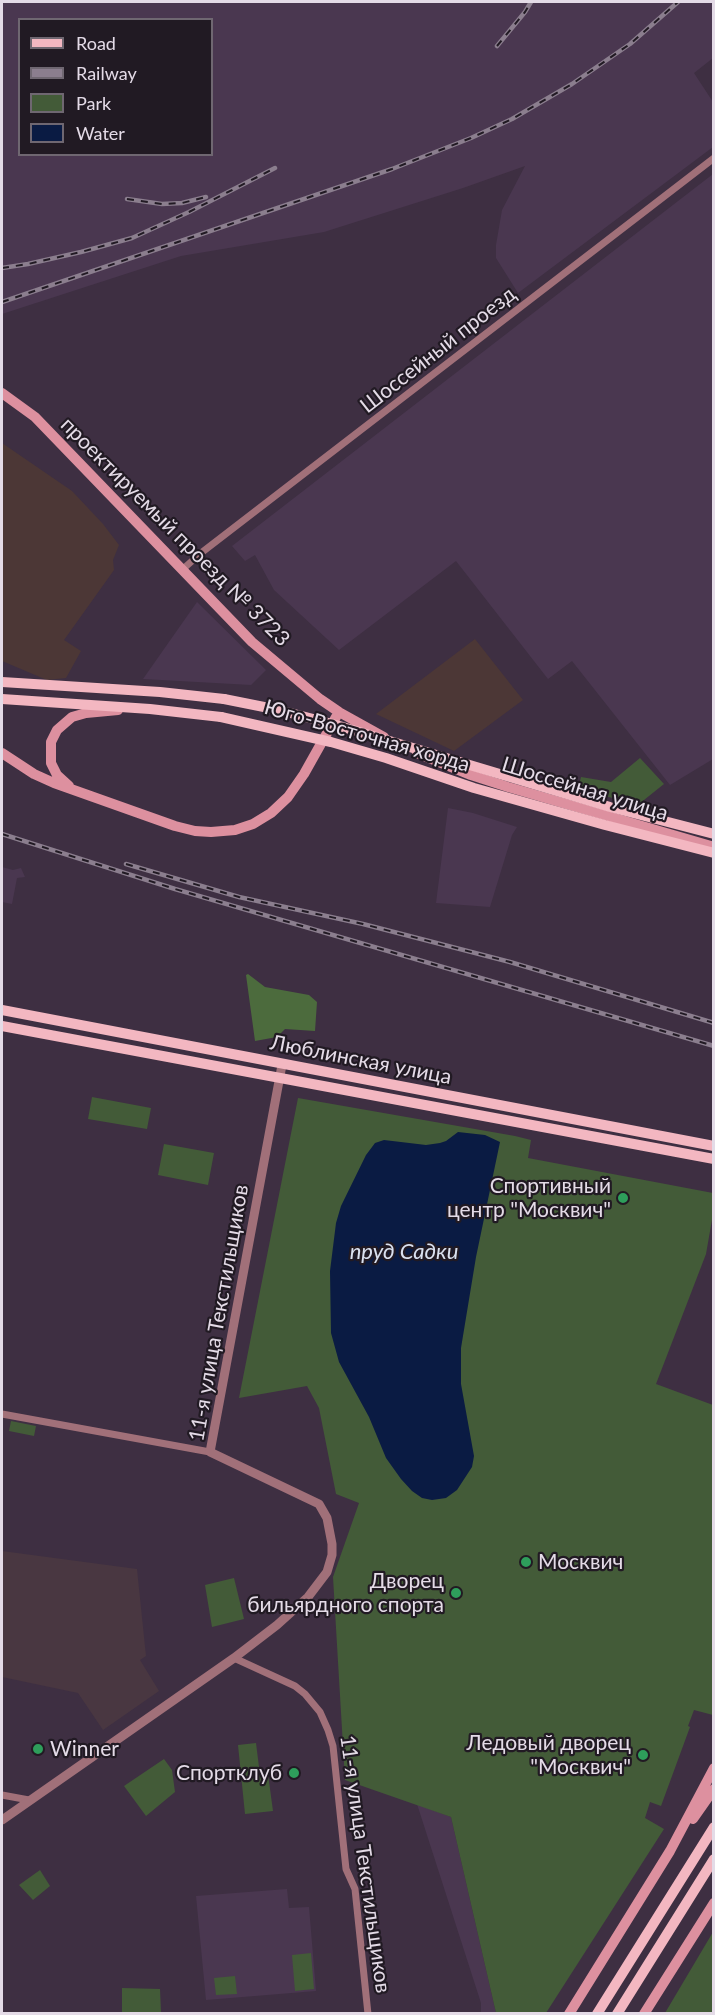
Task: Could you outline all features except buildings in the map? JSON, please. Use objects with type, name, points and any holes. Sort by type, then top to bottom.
[{"type":"main road","name":"проектируемый проезд № 3723","points":[[2,393],[35,417],[252,642],[320,699]]},
{"type":"main road","name":"Юго-Восточная хорда","points":[[2,682],[160,692],[224,699],[279,710],[599,804],[714,834]]},
{"type":"main road","name":"Юго-Восточная хорда","points":[[2,699],[221,717],[331,742],[474,788],[714,853]]},
{"type":"main road","name":"Шоссейная улица","points":[[320,699],[393,742],[471,775],[714,847]]},
{"type":"main road","points":[[86,793],[67,784],[54,769],[50,749],[57,730],[72,717],[86,713],[150,710]]},
{"type":"main road","points":[[2,753],[34,774],[195,831],[235,830],[253,824],[271,813],[288,797],[304,774],[339,712]]},
{"type":"main road","name":"Люблинская улица","points":[[2,1010],[714,1146]]},
{"type":"main road","name":"Люблинская улица","points":[[2,1026],[714,1159]]},
{"type":"main road","points":[[670,1851],[714,1768]]},
{"type":"main road","points":[[569,2013],[670,1851],[714,1790]]},
{"type":"main road","points":[[597,2013],[714,1827]]},
{"type":"main road","points":[[620,2009],[714,1859]]},
{"type":"main road","points":[[645,2013],[714,1903]]},
{"type":"street","name":"Шоссейный проезд","points":[[183,569],[209,546],[714,158]]},
{"type":"street","name":"11-я улица Текстильщиков","points":[[282,1065],[210,1452],[319,1504],[327,1518],[332,1544],[330,1565],[321,1581],[308,1597],[277,1625],[234,1658],[295,1686],[305,1694],[320,1712],[333,1746],[346,1869],[355,1888],[368,2013]]},
{"type":"street","points":[[2,1414],[210,1452]]},
{"type":"street","points":[[2,1820],[234,1658]]},
{"type":"street","points":[[2,1795],[29,1800]]},
{"type":"shaded area","points":[[2,2],[713,2],[713,58],[694,73],[713,102],[713,147],[518,293],[496,258],[496,245],[502,210],[525,166],[324,232],[181,256],[2,314]]},
{"type":"shaded area","points":[[713,174],[713,759],[670,785],[572,661],[548,679],[456,561],[339,650],[274,590],[255,555],[245,561],[232,546]]},
{"type":"shaded area","points":[[2,443],[72,491],[119,545],[113,560],[114,570],[64,640],[81,651],[66,678],[47,680],[2,661]]},
{"type":"shaded area","points":[[197,602],[266,670],[251,685],[143,679]]},
{"type":"shaded area","points":[[475,639],[523,700],[454,751],[376,714]]},
{"type":"shaded area","points":[[448,808],[473,813],[517,827],[512,835],[490,907],[436,903]]},
{"type":"shaded area","points":[[2,867],[13,870],[21,868],[25,877],[17,878],[12,904],[2,902]]},
{"type":"shaded area","points":[[2,1551],[137,1569],[146,1656],[140,1660],[159,1691],[103,1730],[78,1693],[2,1677]]},
{"type":"shaded area","points":[[417,1804],[451,1817],[496,2013],[481,2013],[481,2003]]},
{"type":"shaded area","points":[[287,1889],[289,1908],[309,1907],[316,1991],[206,2000],[196,1896]]},
{"type":"green space","points":[[640,758],[664,784],[639,804],[578,790],[581,777],[611,782]]},
{"type":"green space","points":[[248,974],[265,987],[309,995],[317,1002],[315,1031],[285,1029],[277,1037],[255,1041],[246,975]]},
{"type":"green space","points":[[92,1097],[151,1108],[147,1129],[88,1119]]},
{"type":"green space","name":"Москвич","points":[[298,1098],[515,1136],[531,1140],[528,1158],[713,1193],[713,1214],[706,1254],[656,1384],[713,1405],[713,1715],[694,1710],[661,1806],[650,1802],[645,1818],[664,1829],[546,2013],[496,2013],[451,1817],[345,1780],[333,1577],[359,1503],[336,1494],[319,1408],[307,1386],[239,1398]]},
{"type":"green space","points":[[164,1144],[214,1153],[208,1185],[158,1175]]},
{"type":"green space","points":[[11,1421],[36,1426],[34,1436],[9,1431]]},
{"type":"green space","points":[[234,1578],[244,1619],[212,1627],[205,1585]]},
{"type":"green space","points":[[256,1743],[260,1775],[268,1774],[273,1811],[245,1814],[238,1745]]},
{"type":"green space","points":[[164,1759],[172,1770],[175,1792],[146,1816],[124,1786]]},
{"type":"green space","points":[[40,1870],[50,1886],[33,1900],[19,1885]]},
{"type":"green space","points":[[713,1932],[713,2013],[665,2013]]},
{"type":"green space","points":[[311,1953],[314,1989],[295,1991],[292,1955]]},
{"type":"green space","points":[[235,1976],[237,1994],[216,1995],[214,1978]]},
{"type":"green space","points":[[122,1988],[160,1989],[161,2013],[122,2013]]},
{"type":"water","name":"пруд Садки","points":[[458,1132],[485,1135],[500,1142],[476,1257],[461,1348],[461,1384],[474,1456],[472,1467],[457,1490],[446,1498],[432,1500],[422,1498],[412,1491],[386,1458],[369,1417],[339,1362],[331,1333],[330,1271],[336,1223],[341,1206],[366,1155],[375,1143],[384,1140],[426,1145],[446,1141]]},
{"type":"railway","points":[[497,46],[531,2]]},
{"type":"railway","points":[[2,302],[392,169],[471,138],[512,119],[572,84],[630,44],[678,2]]},
{"type":"railway","points":[[2,268],[81,252],[132,238],[275,168]]},
{"type":"railway","points":[[127,199],[162,204],[182,203],[206,197]]},
{"type":"railway","points":[[2,834],[175,889],[714,1046]]},
{"type":"railway","points":[[126,864],[239,897],[363,924],[510,962],[714,1023]]},
{"type":"place","name":"Спортивный центр \"Москвич\"","points":[[623,1198]]},
{"type":"place","name":"Москвич","points":[[526,1562]]},
{"type":"place","name":"Дворец бильярдного спорта","points":[[456,1593]]},
{"type":"place","name":"Winner","points":[[38,1749]]},
{"type":"place","name":"Ледовый дворец \"Москвич\"","points":[[643,1755]]},
{"type":"place","name":"Спортклуб","points":[[294,1773]]}]
